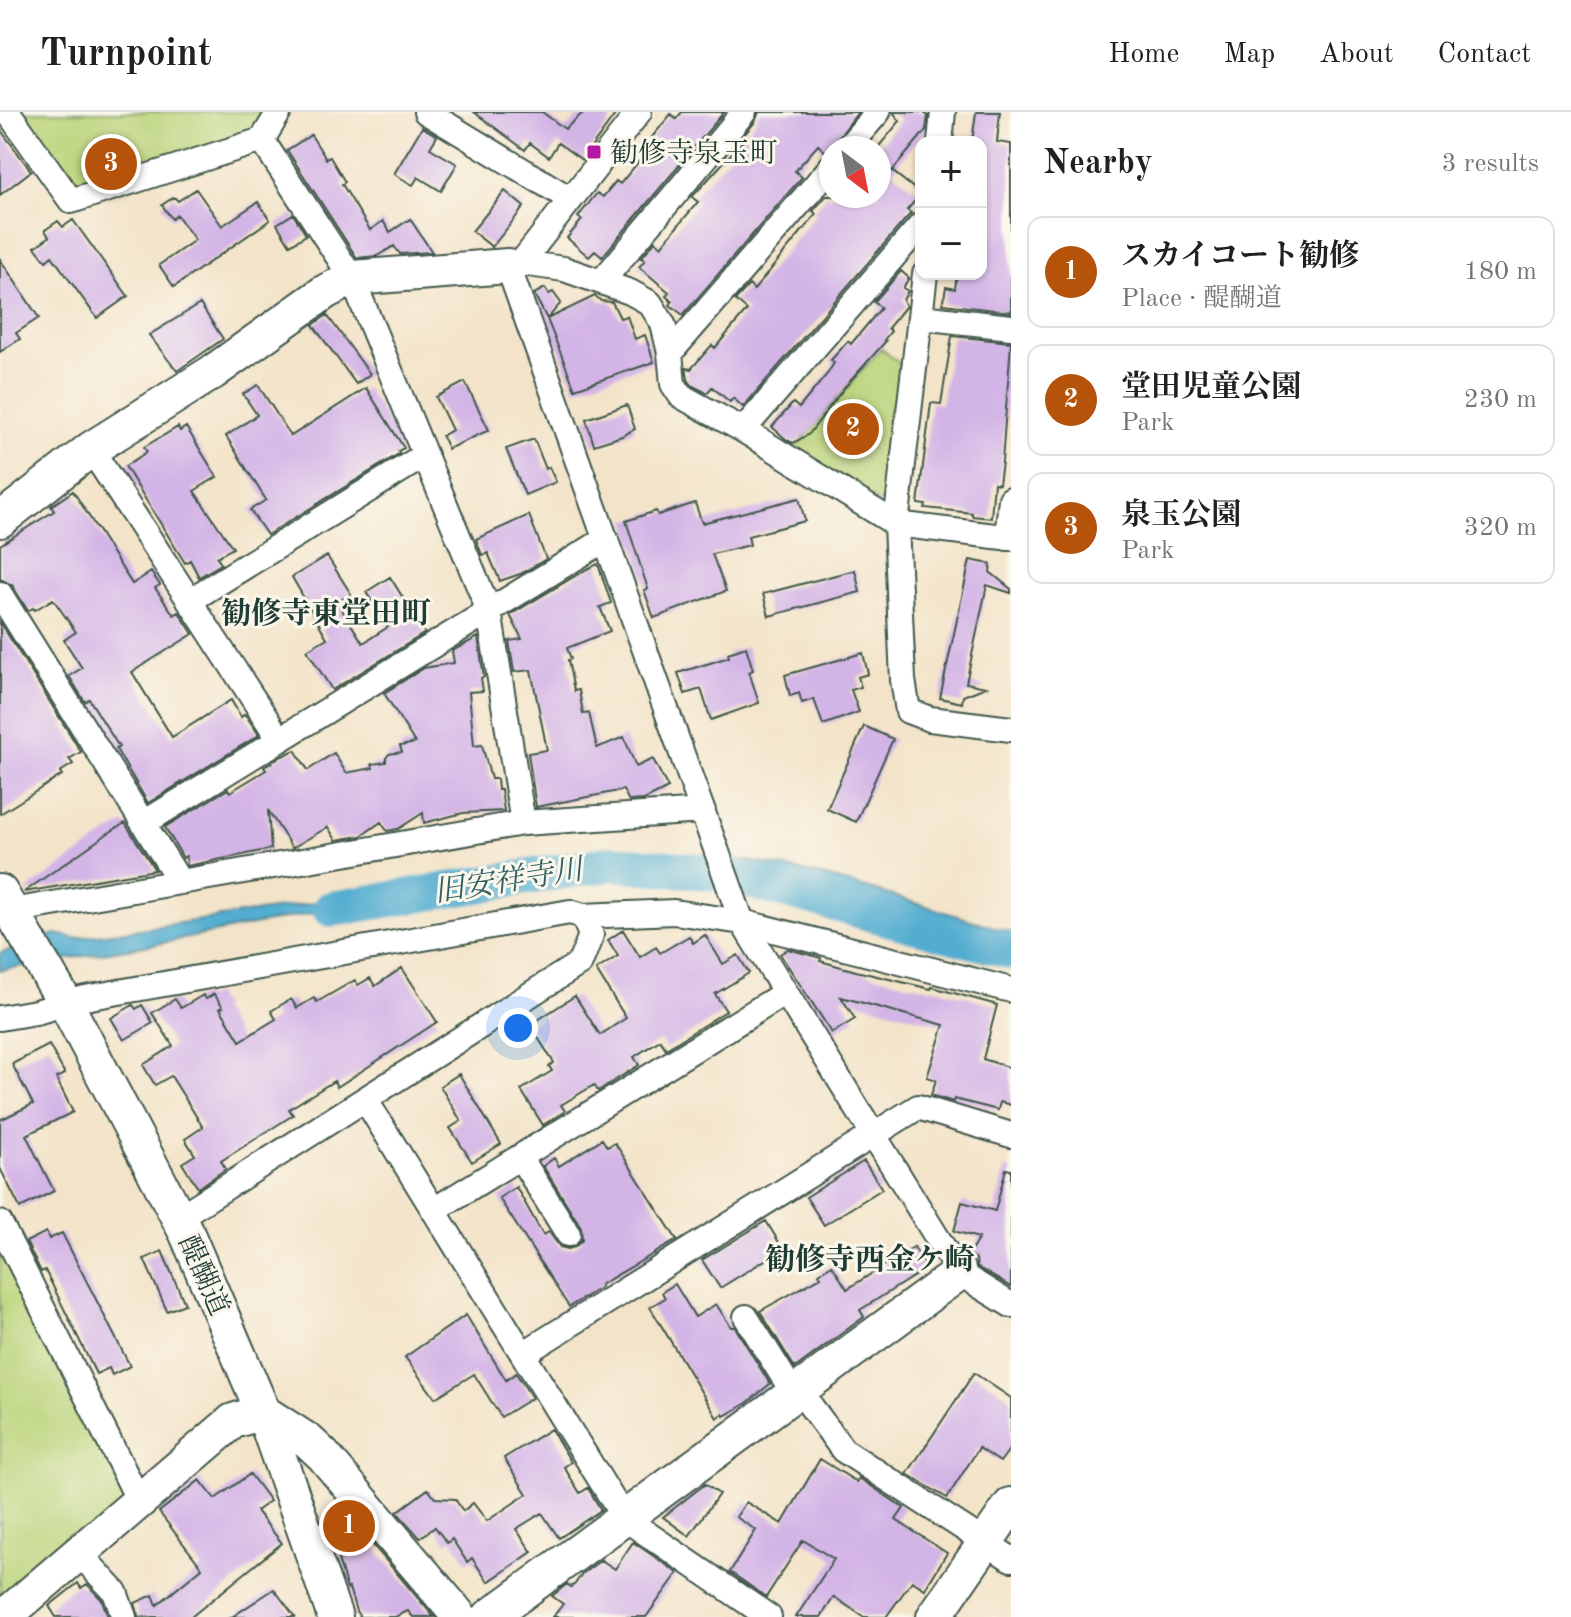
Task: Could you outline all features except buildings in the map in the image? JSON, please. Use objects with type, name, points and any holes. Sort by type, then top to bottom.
[{"type":"street","points":[[3,113],[71,201],[262,140],[279,112]]},
{"type":"street","points":[[514,264],[639,112]]},
{"type":"street","points":[[602,281],[744,112]]},
{"type":"street","points":[[857,136],[878,112]]},
{"type":"street","points":[[941,136],[943,112]]},
{"type":"street","points":[[440,116],[570,199]]},
{"type":"street","points":[[262,140],[352,278],[489,611],[523,823]]},
{"type":"street","points":[[670,353],[819,181]]},
{"type":"street","points":[[743,430],[915,232]]},
{"type":"street","points":[[514,264],[606,539],[742,922],[959,1273],[1011,1305]]},
{"type":"street","points":[[0,520],[91,449],[213,372],[325,292],[352,278],[514,264],[564,269],[630,292],[650,303],[663,324],[673,384],[681,396],[743,430],[896,524],[1009,538],[1011,499]]},
{"type":"street","points":[[924,280],[896,524],[903,680],[908,711],[930,719],[1011,729]]},
{"type":"street","points":[[920,317],[1011,327]]},
{"type":"street","points":[[91,449],[280,740]]},
{"type":"street","points":[[189,601],[425,455]]},
{"type":"street","points":[[144,823],[606,539]]},
{"type":"street","points":[[0,594],[180,882]]},
{"type":"street","points":[[9,912],[523,823],[703,811]]},
{"type":"street","name":"醍醐道","points":[[9,912],[59,992],[179,1217],[263,1412],[335,1617]]},
{"type":"street","points":[[0,1018],[59,992],[85,998],[570,912],[583,916],[674,912],[742,922],[1011,990]]},
{"type":"street","points":[[179,1217],[580,963],[591,935],[583,916]]},
{"type":"street","points":[[434,1210],[785,993]]},
{"type":"street","points":[[365,1099],[624,1518],[769,1617]]},
{"type":"street","points":[[523,1354],[918,1107],[1011,1135]]},
{"type":"street","points":[[520,1157],[568,1234]]},
{"type":"street","points":[[0,1223],[139,1501]]},
{"type":"street","points":[[489,1617],[959,1273]]},
{"type":"street","points":[[746,1317],[796,1392],[843,1450],[998,1550]]},
{"type":"street","points":[[4,1617],[233,1421],[263,1412],[308,1441],[323,1455],[460,1617]]},
{"type":"street","points":[[934,1617],[998,1550],[1011,1505]]},
{"type":"street","points":[[79,1553],[115,1592],[124,1617]]},
{"type":"green space","points":[[20,112],[270,112],[249,137],[85,189],[75,186]]},
{"type":"green space","points":[[881,348],[901,365],[888,498],[881,503],[794,450]]},
{"type":"green space","points":[[0,1226],[139,1501],[0,1617]]},
{"type":"water","points":[[613,852],[716,856],[815,874],[1011,932],[1011,944],[801,887],[699,868],[637,869],[586,863],[537,869],[157,944],[0,970],[0,953],[56,934],[75,938],[119,932],[308,904],[377,887],[450,877],[504,865]]},
{"type":"waterway","name":"旧安祥寺川","points":[[331,909],[613,863],[719,873],[1011,951]]},
{"type":"place","name":"勧修寺泉玉町","points":[[594,152]]},
{"type":"place","name":"泉玉公園","points":[[111,164]]},
{"type":"place","name":"堂田児童公園","points":[[853,429]]},
{"type":"place","name":"スカイコート勧修","points":[[349,1526]]},
{"type":"district","name":"勧修寺東堂田町","points":[[326,613]]},
{"type":"district","name":"勧修寺西金ケ崎","points":[[870,1259]]}]
